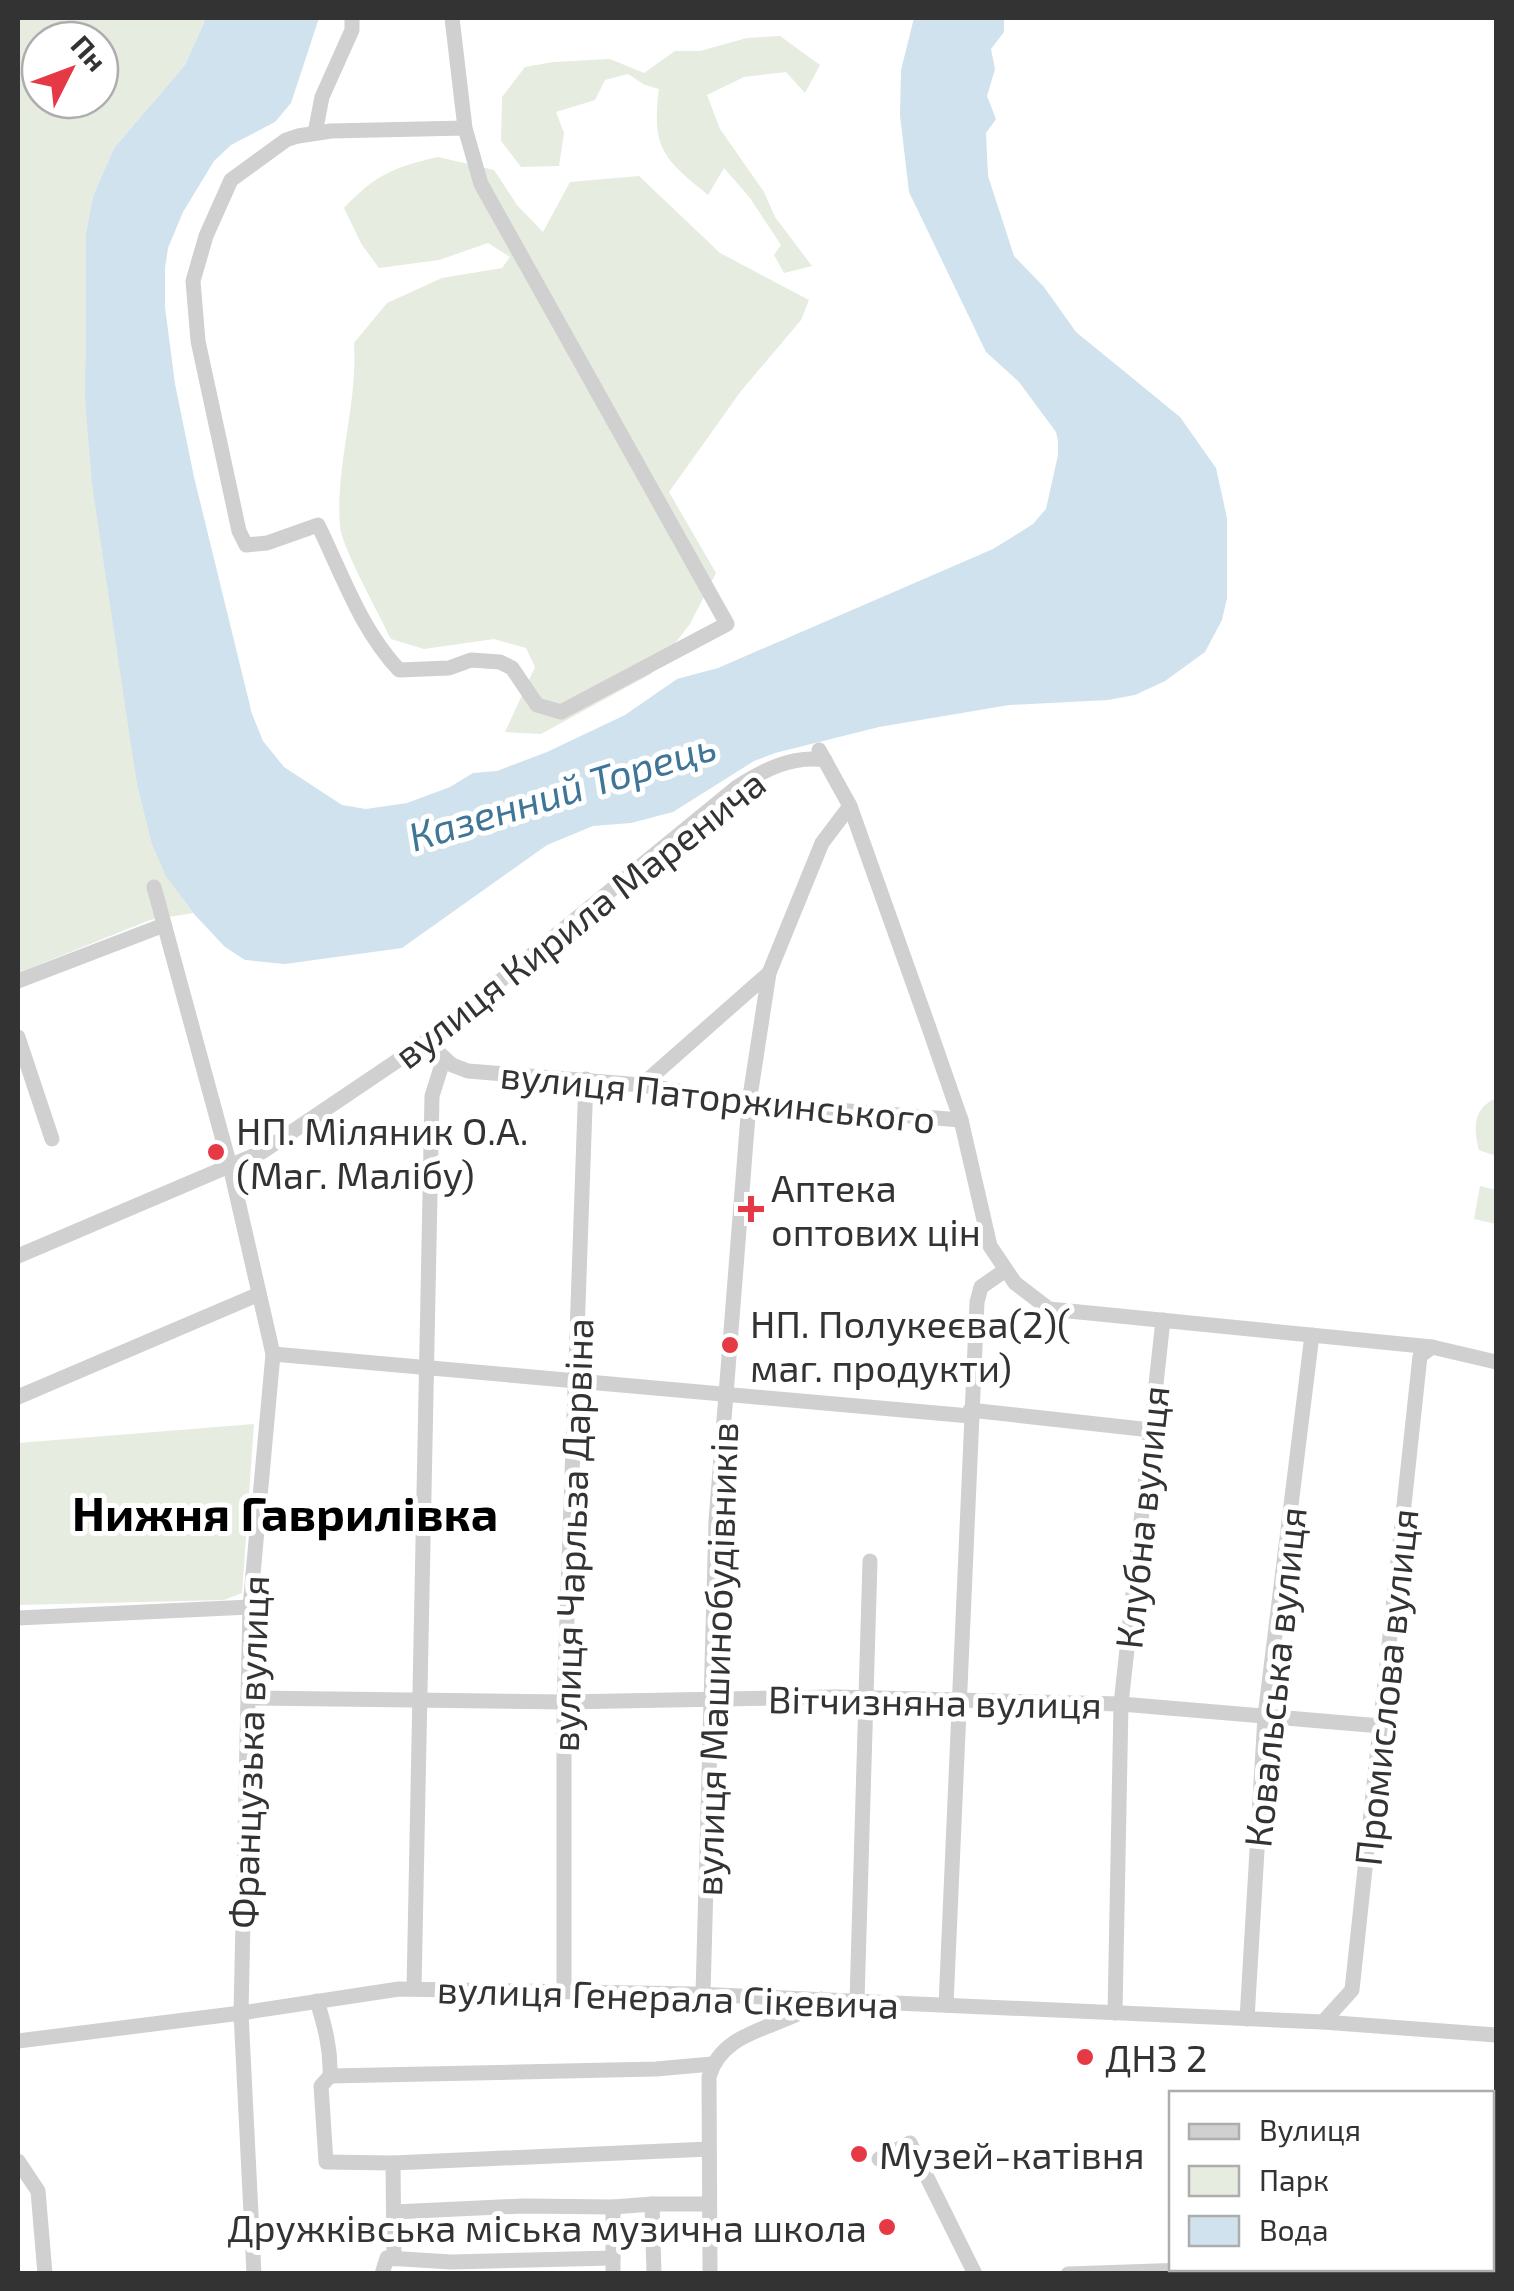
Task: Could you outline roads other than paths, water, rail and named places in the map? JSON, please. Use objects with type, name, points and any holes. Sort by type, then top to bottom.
[{"type":"street","points":[[314,133],[322,97],[352,30],[352,18]]},
{"type":"street","points":[[452,18],[466,128],[481,184],[727,624],[561,712],[536,705],[512,668],[500,662],[470,660],[448,668],[398,670],[368,630],[334,567],[318,526],[267,543],[246,545],[239,530],[198,341],[194,271],[231,180],[286,140],[314,133],[466,128]]},
{"type":"street","name":"вулиця Кирила Маренича","points":[[18,1256],[262,1152],[428,1040],[737,787],[766,769],[822,755],[850,806]]},
{"type":"street","points":[[850,806],[960,1120],[990,1246],[1004,1271],[1050,1309],[1432,1347],[1496,1362]]},
{"type":"street","name":"вулиця Машинобудівників","points":[[703,1994],[716,1520],[749,1103],[769,973],[822,843],[850,806]]},
{"type":"street","name":"Французька вулиця","points":[[154,886],[230,1166],[273,1354],[250,1607],[240,2014],[254,2274]]},
{"type":"street","points":[[18,982],[164,925]]},
{"type":"street","points":[[642,1085],[769,973]]},
{"type":"street","points":[[18,1037],[52,1139]]},
{"type":"street","points":[[414,1989],[432,1096],[444,1058],[428,1040]]},
{"type":"street","name":"вулиця Паторжинського","points":[[444,1058],[468,1071],[642,1085],[749,1103],[960,1120]]},
{"type":"street","name":"вулиця Чарльза Дарвіна","points":[[564,1991],[564,1702],[586,1079]]},
{"type":"street","points":[[946,2005],[977,1302],[981,1287],[1004,1271]]},
{"type":"street","points":[[18,1396],[258,1294]]},
{"type":"street","name":"Клубна вулиця","points":[[1115,2013],[1121,1704],[1162,1320]]},
{"type":"street","name":"Ковальська вулиця","points":[[1247,2019],[1265,1716],[1312,1335]]},
{"type":"street","name":"Промислова вулиця","points":[[1322,2022],[1352,1990],[1420,1356],[1432,1347]]},
{"type":"street","points":[[273,1354],[1151,1430]]},
{"type":"street","points":[[858,2001],[870,1561]]},
{"type":"street","points":[[18,1618],[250,1607]]},
{"type":"street","name":"Вітчизняна вулиця","points":[[248,1698],[564,1702],[711,1697],[869,1698],[1121,1704],[1381,1726]]},
{"type":"street","name":"вулиця Генерала Сікевича","points":[[18,2041],[414,1989],[703,1994],[1322,2022],[1496,2035]]},
{"type":"street","points":[[710,2274],[708,2076],[712,2064],[736,2040],[796,2016],[821,2000]]},
{"type":"street","points":[[317,2002],[329,2039],[330,2076],[321,2086],[326,2162],[709,2150]]},
{"type":"street","points":[[330,2076],[656,2069],[712,2064]]},
{"type":"street","points":[[879,2160],[910,2143],[975,2274]]},
{"type":"street","points":[[18,2161],[38,2191],[45,2274]]},
{"type":"street","points":[[394,2162],[394,2259]]},
{"type":"street","points":[[652,2204],[654,2274]]},
{"type":"street","points":[[394,2212],[709,2204]]},
{"type":"street","points":[[382,2274],[387,2258],[613,2266],[613,2207]]},
{"type":"street","points":[[1068,2274],[1169,2271]]},
{"type":"water","name":"Казенний Торець","points":[[206,18],[319,18],[291,103],[275,122],[231,145],[214,161],[183,212],[168,248],[165,307],[175,384],[194,477],[252,714],[263,741],[284,767],[342,805],[366,809],[407,803],[450,787],[473,773],[497,771],[547,752],[625,715],[677,679],[718,668],[993,549],[1033,524],[1046,509],[1058,455],[1056,432],[1019,382],[986,352],[909,192],[900,115],[901,70],[914,18],[1004,18],[1004,32],[991,49],[995,69],[987,96],[996,119],[986,133],[988,176],[1014,256],[1044,287],[1076,332],[1180,417],[1216,468],[1227,518],[1227,598],[1222,620],[1205,652],[1165,681],[1135,695],[1009,705],[879,727],[775,753],[754,761],[673,812],[631,823],[593,826],[547,845],[402,948],[285,964],[245,960],[225,947],[193,913],[166,876],[152,844],[137,785],[92,484],[85,399],[86,233],[93,196],[114,148],[185,65]]},
{"type":"place","name":"НП. Міляник О.А. (Маг. Малібу)","points":[[216,1152]]},
{"type":"place","name":"Аптека оптових цін","points":[[751,1209]]},
{"type":"place","name":"НП. Полукеєва(2)( маг. продукти)","points":[[730,1345]]},
{"type":"place","name":"ДНЗ 2","points":[[1085,2057]]},
{"type":"place","name":"Музей-катівня","points":[[859,2154]]},
{"type":"place","name":"Дружківська міська музична школа","points":[[887,2227]]},
{"type":"district","name":"Нижня Гаврилівка","points":[[285,1512]]}]
